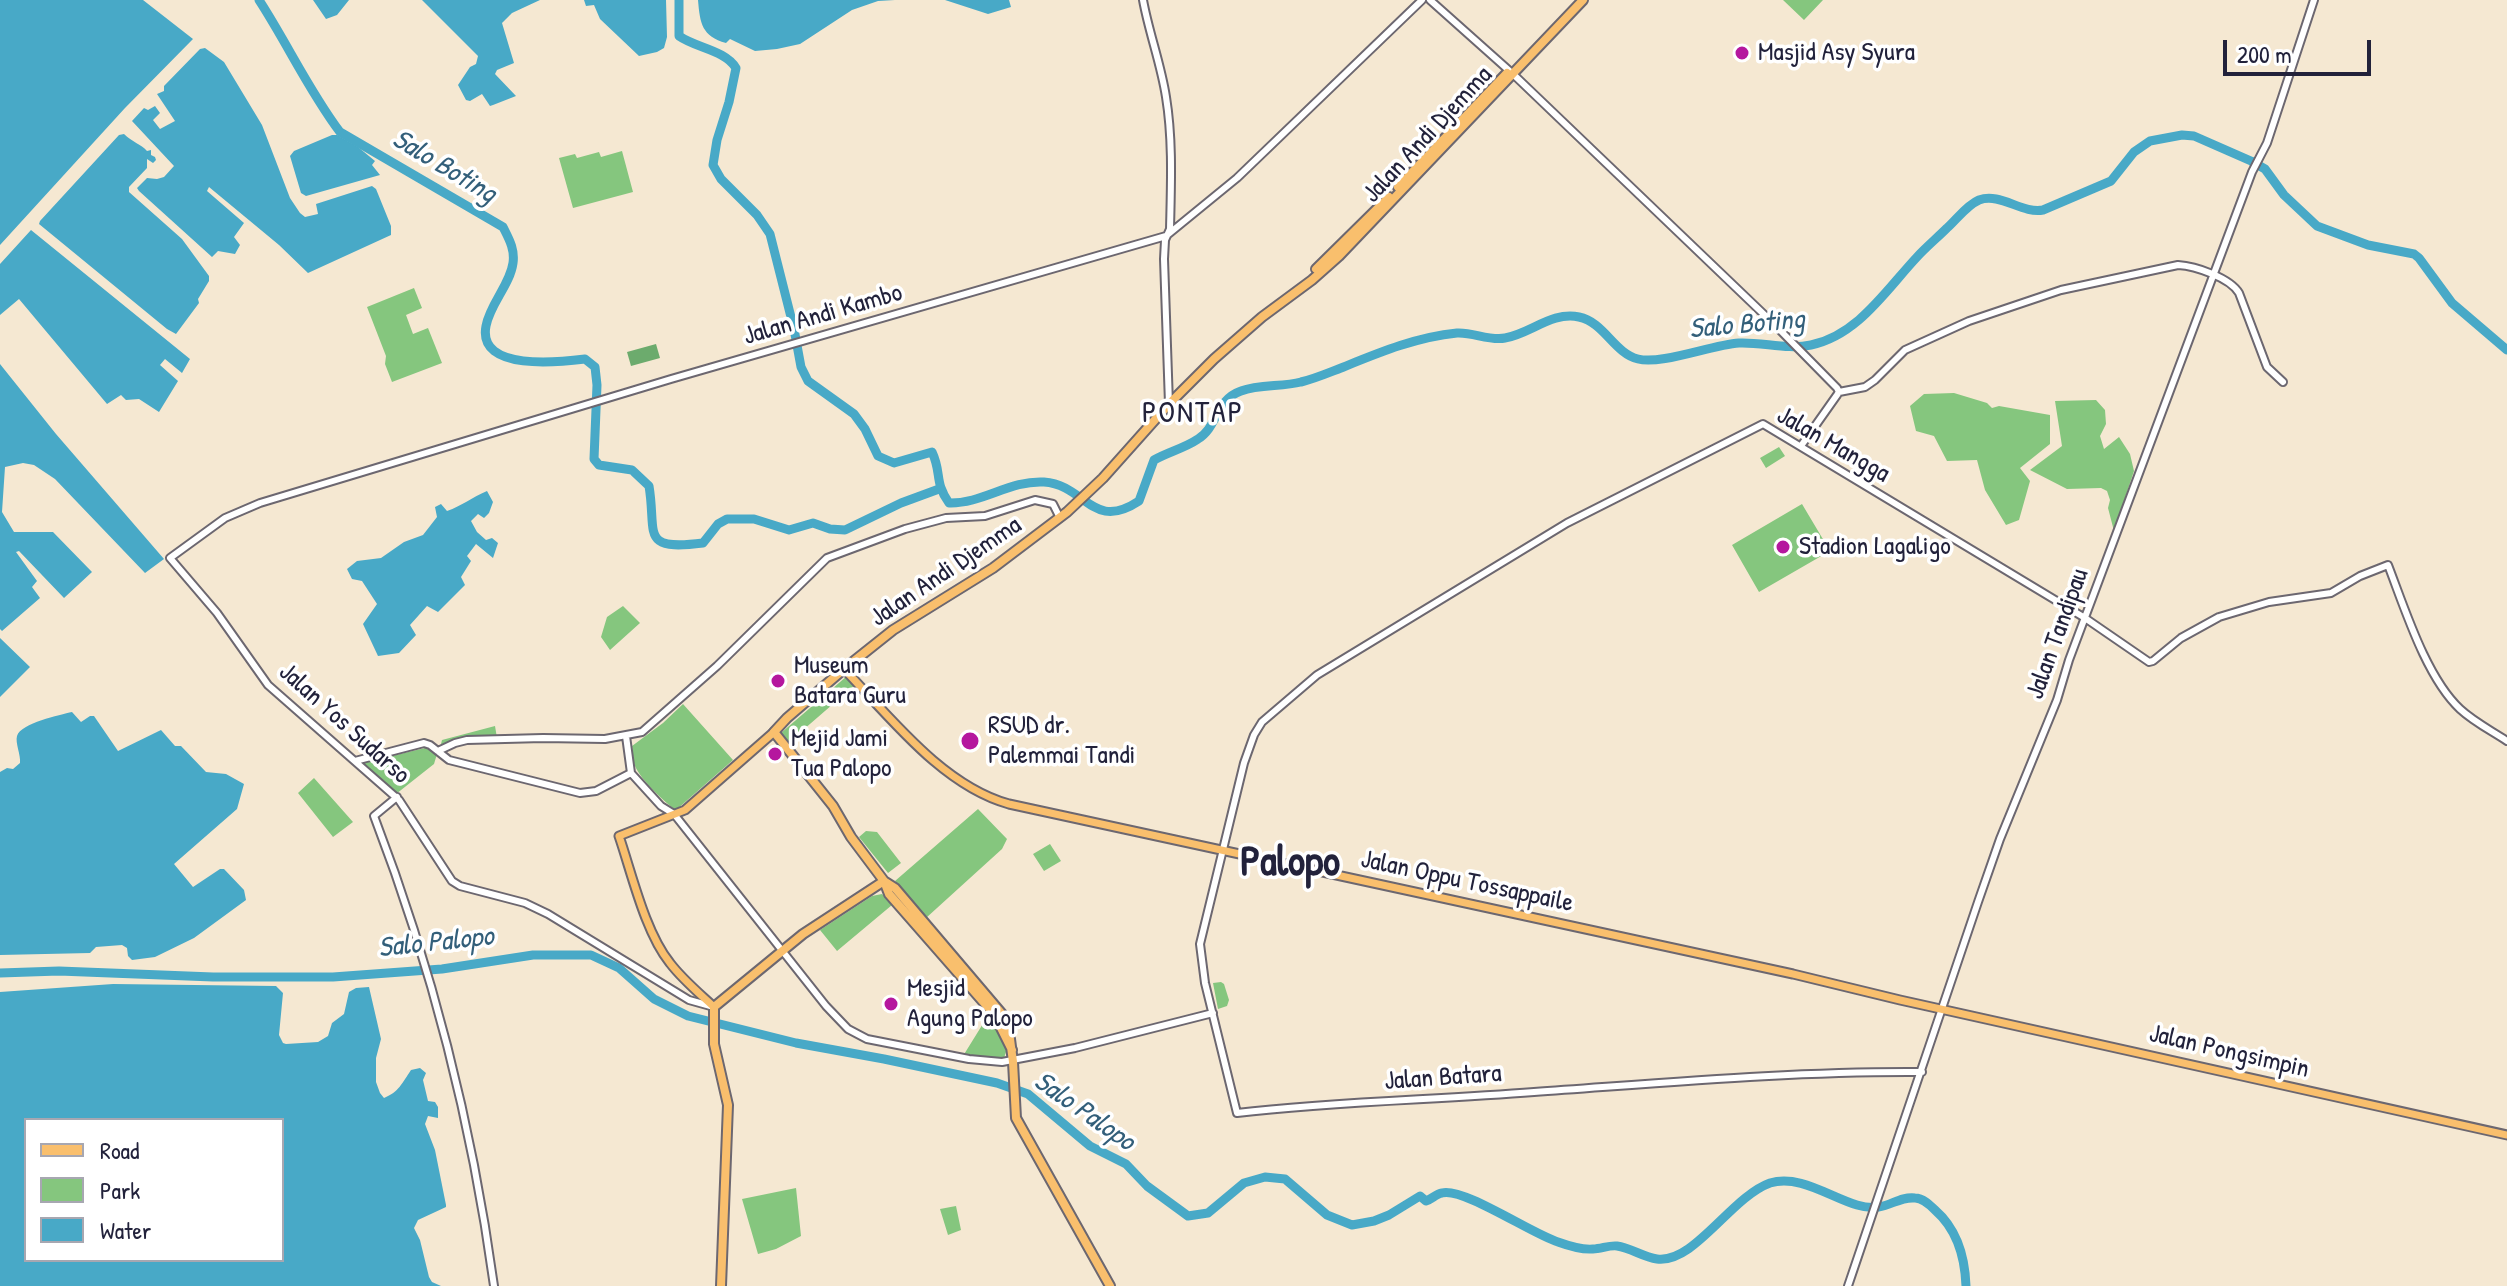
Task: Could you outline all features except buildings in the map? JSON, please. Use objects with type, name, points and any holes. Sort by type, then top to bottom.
[{"type":"highway","name":"Jalan Andi Djemma","points":[[1511,73],[1576,0]]},
{"type":"highway","name":"Jalan Andi Djemma","points":[[774,732],[893,630],[993,568],[1069,511],[1214,359],[1327,264],[1583,0]]},
{"type":"highway","points":[[774,732],[833,806],[851,837],[884,881],[889,894],[934,939],[994,1014],[1012,1050],[1018,1123],[1110,1286]]},
{"type":"highway","points":[[721,1286],[728,1105],[715,1050],[715,1010],[783,949],[884,881]]},
{"type":"main road","name":"Jalan Oppu Tossappaile","points":[[844,669],[919,748],[971,789],[1009,804],[1943,1008]]},
{"type":"main road","name":"Jalan Andi Djemma","points":[[715,1010],[666,958],[648,920],[619,836],[685,810],[774,732]]},
{"type":"main road","name":"Jalan Pongsimpin","points":[[1943,1008],[2507,1135]]},
{"type":"street","points":[[1143,0],[1150,37],[1161,70],[1168,114],[1171,223],[1166,236],[1164,259],[1169,404]]},
{"type":"street","name":"Jalan Andi Kambo","points":[[170,558],[225,518],[243,509],[787,345],[1166,236],[1237,178],[1422,0]]},
{"type":"street","points":[[1430,0],[1786,335],[1839,392]]},
{"type":"street","name":"Jalan Tandipau","points":[[1848,1286],[1996,851],[2057,700],[2252,172],[2267,143],[2314,0]]},
{"type":"street","points":[[1801,446],[1839,392],[1861,389],[1871,384],[1900,354],[1918,342],[2061,290],[2178,265],[2190,266],[2235,286],[2267,367],[2283,382]]},
{"type":"street","name":"Jalan Mangga","points":[[1223,849],[1248,751],[1262,722],[1317,675],[1567,523],[1761,424],[2085,618],[2145,661],[2151,662],[2181,638],[2219,617],[2269,602],[2331,593],[2360,576],[2388,565],[2429,663],[2443,686],[2466,714],[2507,741]]},
{"type":"street","points":[[438,751],[467,740],[605,739],[642,732],[684,697],[827,558],[925,523],[952,517],[985,516],[1035,500],[1069,511]]},
{"type":"street","name":"Jalan Yos Sudarso","points":[[170,558],[217,613],[268,685],[397,797],[440,866],[455,883],[525,903],[548,914],[689,1000],[715,1010]]},
{"type":"street","points":[[626,736],[631,773],[661,806],[674,814],[768,935],[783,949],[837,1018],[858,1036],[969,1059],[1013,1062],[1213,1013]]},
{"type":"street","points":[[355,761],[424,743],[449,760],[580,793],[596,791],[631,773]]},
{"type":"street","points":[[397,797],[374,816],[440,1013],[459,1093],[494,1286]]},
{"type":"street","name":"Jalan Batara","points":[[1223,849],[1200,944],[1205,983],[1237,1113],[1770,1074],[1922,1072]]},
{"type":"green space","points":[[1783,0],[1823,0],[1804,20]]},
{"type":"green space","points":[[622,151],[633,192],[573,208],[559,158],[575,154],[577,158],[599,152],[601,157]]},
{"type":"green space","points":[[414,288],[422,308],[406,315],[413,334],[428,328],[442,363],[392,382],[385,364],[386,356],[367,307]]},
{"type":"green space","points":[[656,344],[660,358],[631,366],[627,352]]},
{"type":"green space","points":[[1954,393],[1987,403],[1992,408],[1999,406],[2050,415],[2050,444],[2020,468],[2030,481],[2019,520],[2006,525],[1985,490],[1977,460],[1947,461],[1934,436],[1916,431],[1910,406],[1924,394]]},
{"type":"green space","points":[[2096,400],[2105,410],[2106,424],[2100,436],[2104,449],[2119,437],[2130,454],[2134,471],[2114,531],[2107,491],[2101,488],[2067,489],[2030,470],[2062,446],[2055,401]]},
{"type":"green space","points":[[1779,447],[1785,456],[1766,468],[1760,458]]},
{"type":"green space","points":[[1802,504],[1830,551],[1759,592],[1732,545]]},
{"type":"green space","points":[[623,606],[640,623],[610,650],[601,637],[607,617]]},
{"type":"green space","points":[[847,676],[855,685],[788,743],[781,733]]},
{"type":"green space","points":[[683,704],[733,760],[676,810],[638,772],[632,746]]},
{"type":"green space","points":[[495,726],[497,738],[440,748],[442,740]]},
{"type":"green space","points":[[429,747],[437,754],[434,764],[396,794],[363,763]]},
{"type":"green space","points":[[314,778],[353,822],[333,837],[298,793]]},
{"type":"green space","points":[[978,809],[1007,839],[1002,849],[926,918],[895,881]]},
{"type":"green space","points":[[866,831],[877,832],[901,863],[888,873],[859,837]]},
{"type":"green space","points":[[1050,844],[1061,861],[1044,871],[1033,854]]},
{"type":"green space","points":[[882,894],[892,905],[837,951],[820,930],[872,896]]},
{"type":"green space","points":[[1221,982],[1229,1000],[1227,1006],[1218,1009],[1213,983]]},
{"type":"green space","points":[[989,1014],[996,1022],[1007,1049],[1004,1058],[963,1056]]},
{"type":"green space","points":[[796,1188],[801,1236],[758,1254],[742,1199]]},
{"type":"green space","points":[[956,1206],[961,1230],[948,1235],[940,1209]]},
{"type":"water","points":[[0,0],[143,0],[193,39],[125,108],[0,245]]},
{"type":"water","points":[[313,0],[349,0],[337,15],[326,19]]},
{"type":"water","points":[[422,0],[540,0],[512,13],[502,23],[514,63],[497,70],[495,74],[516,96],[490,106],[482,94],[466,100],[458,85],[470,67],[476,64],[478,56]]},
{"type":"water","points":[[584,0],[666,0],[667,37],[664,48],[639,56],[600,19],[594,5],[586,6]]},
{"type":"water","points":[[698,0],[895,0],[878,1],[852,10],[800,44],[755,51],[730,39],[726,43],[718,40],[707,33],[701,22]]},
{"type":"water","points":[[945,0],[1009,0],[1011,7],[988,14]]},
{"type":"water","points":[[205,48],[224,62],[262,125],[290,198],[300,213],[305,217],[318,214],[316,204],[372,186],[391,226],[391,235],[308,273],[209,187],[207,191],[244,223],[234,237],[240,245],[235,254],[218,251],[212,257],[139,191],[137,188],[147,178],[164,177],[174,166],[132,121],[144,108],[148,110],[155,106],[160,113],[153,120],[160,129],[175,121],[157,94],[164,91],[164,86],[200,49]]},
{"type":"water","points":[[124,134],[147,151],[151,150],[156,160],[153,163],[147,159],[147,168],[129,187],[129,192],[182,239],[209,276],[199,303],[176,334],[39,224],[119,135]]},
{"type":"water","points":[[332,135],[358,147],[375,161],[372,165],[380,175],[306,196],[301,193],[290,156],[294,151]]},
{"type":"water","points":[[31,230],[190,359],[182,373],[165,359],[160,365],[178,381],[159,412],[139,399],[126,400],[121,395],[107,404],[19,299],[0,315],[0,264]]},
{"type":"water","points":[[0,364],[164,559],[145,573],[55,479],[34,465],[23,463],[5,467],[2,512],[14,532],[53,532],[92,572],[64,598],[19,551],[16,552],[37,581],[32,587],[40,598],[2,631],[0,629]]},
{"type":"water","points":[[487,491],[493,502],[489,513],[484,518],[478,514],[471,521],[486,540],[492,538],[498,543],[493,558],[476,544],[467,556],[471,561],[461,577],[465,585],[438,612],[427,606],[410,625],[416,635],[399,653],[378,656],[363,624],[377,604],[362,581],[352,579],[347,569],[357,561],[381,558],[404,542],[423,535],[437,517],[435,507],[441,504],[447,511]]},
{"type":"water","points":[[0,638],[30,667],[0,697]]},
{"type":"water","points":[[72,712],[81,722],[94,716],[118,751],[161,730],[206,772],[226,774],[244,784],[237,809],[174,864],[193,887],[224,869],[244,890],[246,900],[194,938],[155,957],[132,960],[127,948],[122,945],[96,947],[90,953],[0,955],[0,772],[13,769],[20,763],[17,736],[20,731],[42,720]]},
{"type":"water","points":[[113,984],[276,986],[283,993],[279,1035],[286,1044],[318,1042],[328,1036],[332,1023],[344,1014],[349,992],[369,987],[381,1039],[376,1058],[376,1082],[380,1093],[384,1098],[389,1096],[400,1087],[411,1070],[420,1068],[426,1073],[423,1080],[428,1101],[435,1102],[438,1107],[438,1118],[428,1116],[425,1124],[435,1150],[446,1207],[418,1220],[414,1228],[429,1277],[441,1286],[0,1286],[0,992]]},
{"type":"waterway","name":"Salo Boting","points":[[259,0],[340,132],[503,227],[512,249],[513,263],[488,318],[487,341],[494,351],[523,361],[585,359],[595,367],[594,459],[599,465],[632,470],[649,486],[653,527],[660,541],[683,545],[703,543],[718,524],[727,519],[754,519],[789,530],[813,523],[845,530],[939,489]]},
{"type":"waterway","name":"Salo Boting","points":[[679,0],[679,36],[718,53],[736,68],[713,165],[721,179],[757,215],[770,234],[801,367],[808,381],[854,414],[878,456],[894,463],[932,452],[941,489],[949,503],[973,500],[1032,482],[1044,482],[1058,485],[1099,509],[1110,512],[1123,509],[1139,501],[1154,460],[1205,434],[1221,407],[1233,395],[1255,387],[1306,381],[1398,346],[1442,335],[1463,333],[1505,338],[1560,317],[1579,317],[1595,325],[1630,356],[1648,360],[1739,343],[1793,347],[1828,340],[1870,310],[1920,253],[1975,202],[1987,198],[2043,210],[2111,181],[2134,152],[2150,141],[2182,135],[2194,136],[2265,169],[2284,195],[2317,226],[2368,245],[2414,254],[2452,303],[2507,350]]},
{"type":"waterway","name":"Salo Palopo","points":[[0,973],[59,971],[213,977],[333,977],[442,969],[533,955],[591,955],[619,968],[654,999],[688,1016],[796,1043],[997,1083],[1028,1094],[1090,1146],[1126,1164],[1147,1186],[1188,1216],[1208,1213],[1244,1183],[1265,1177],[1285,1179],[1327,1215],[1352,1225],[1389,1215],[1420,1196],[1426,1201],[1440,1194],[1452,1193],[1566,1245],[1589,1249],[1617,1246],[1657,1259],[1671,1258],[1685,1251],[1755,1190],[1781,1181],[1803,1184],[1867,1207],[1883,1206],[1908,1198],[1924,1200],[1955,1235],[1962,1255],[1966,1286]]},
{"type":"place","name":"Masjid Asy Syura","points":[[1742,53]]},
{"type":"place","name":"Stadion Lagaligo","points":[[1783,547]]},
{"type":"place","name":"Museum Batara Guru","points":[[778,681]]},
{"type":"place","name":"RSUD dr. Palemmai Tandi","points":[[970,741]]},
{"type":"place","name":"Mejid Jami Tua Palopo","points":[[775,754]]},
{"type":"place","name":"Mesjid Agung Palopo","points":[[891,1004]]},
{"type":"district","name":"PONTAP","points":[[1193,414]]},
{"type":"district","name":"Palopo","points":[[1290,864]]}]
